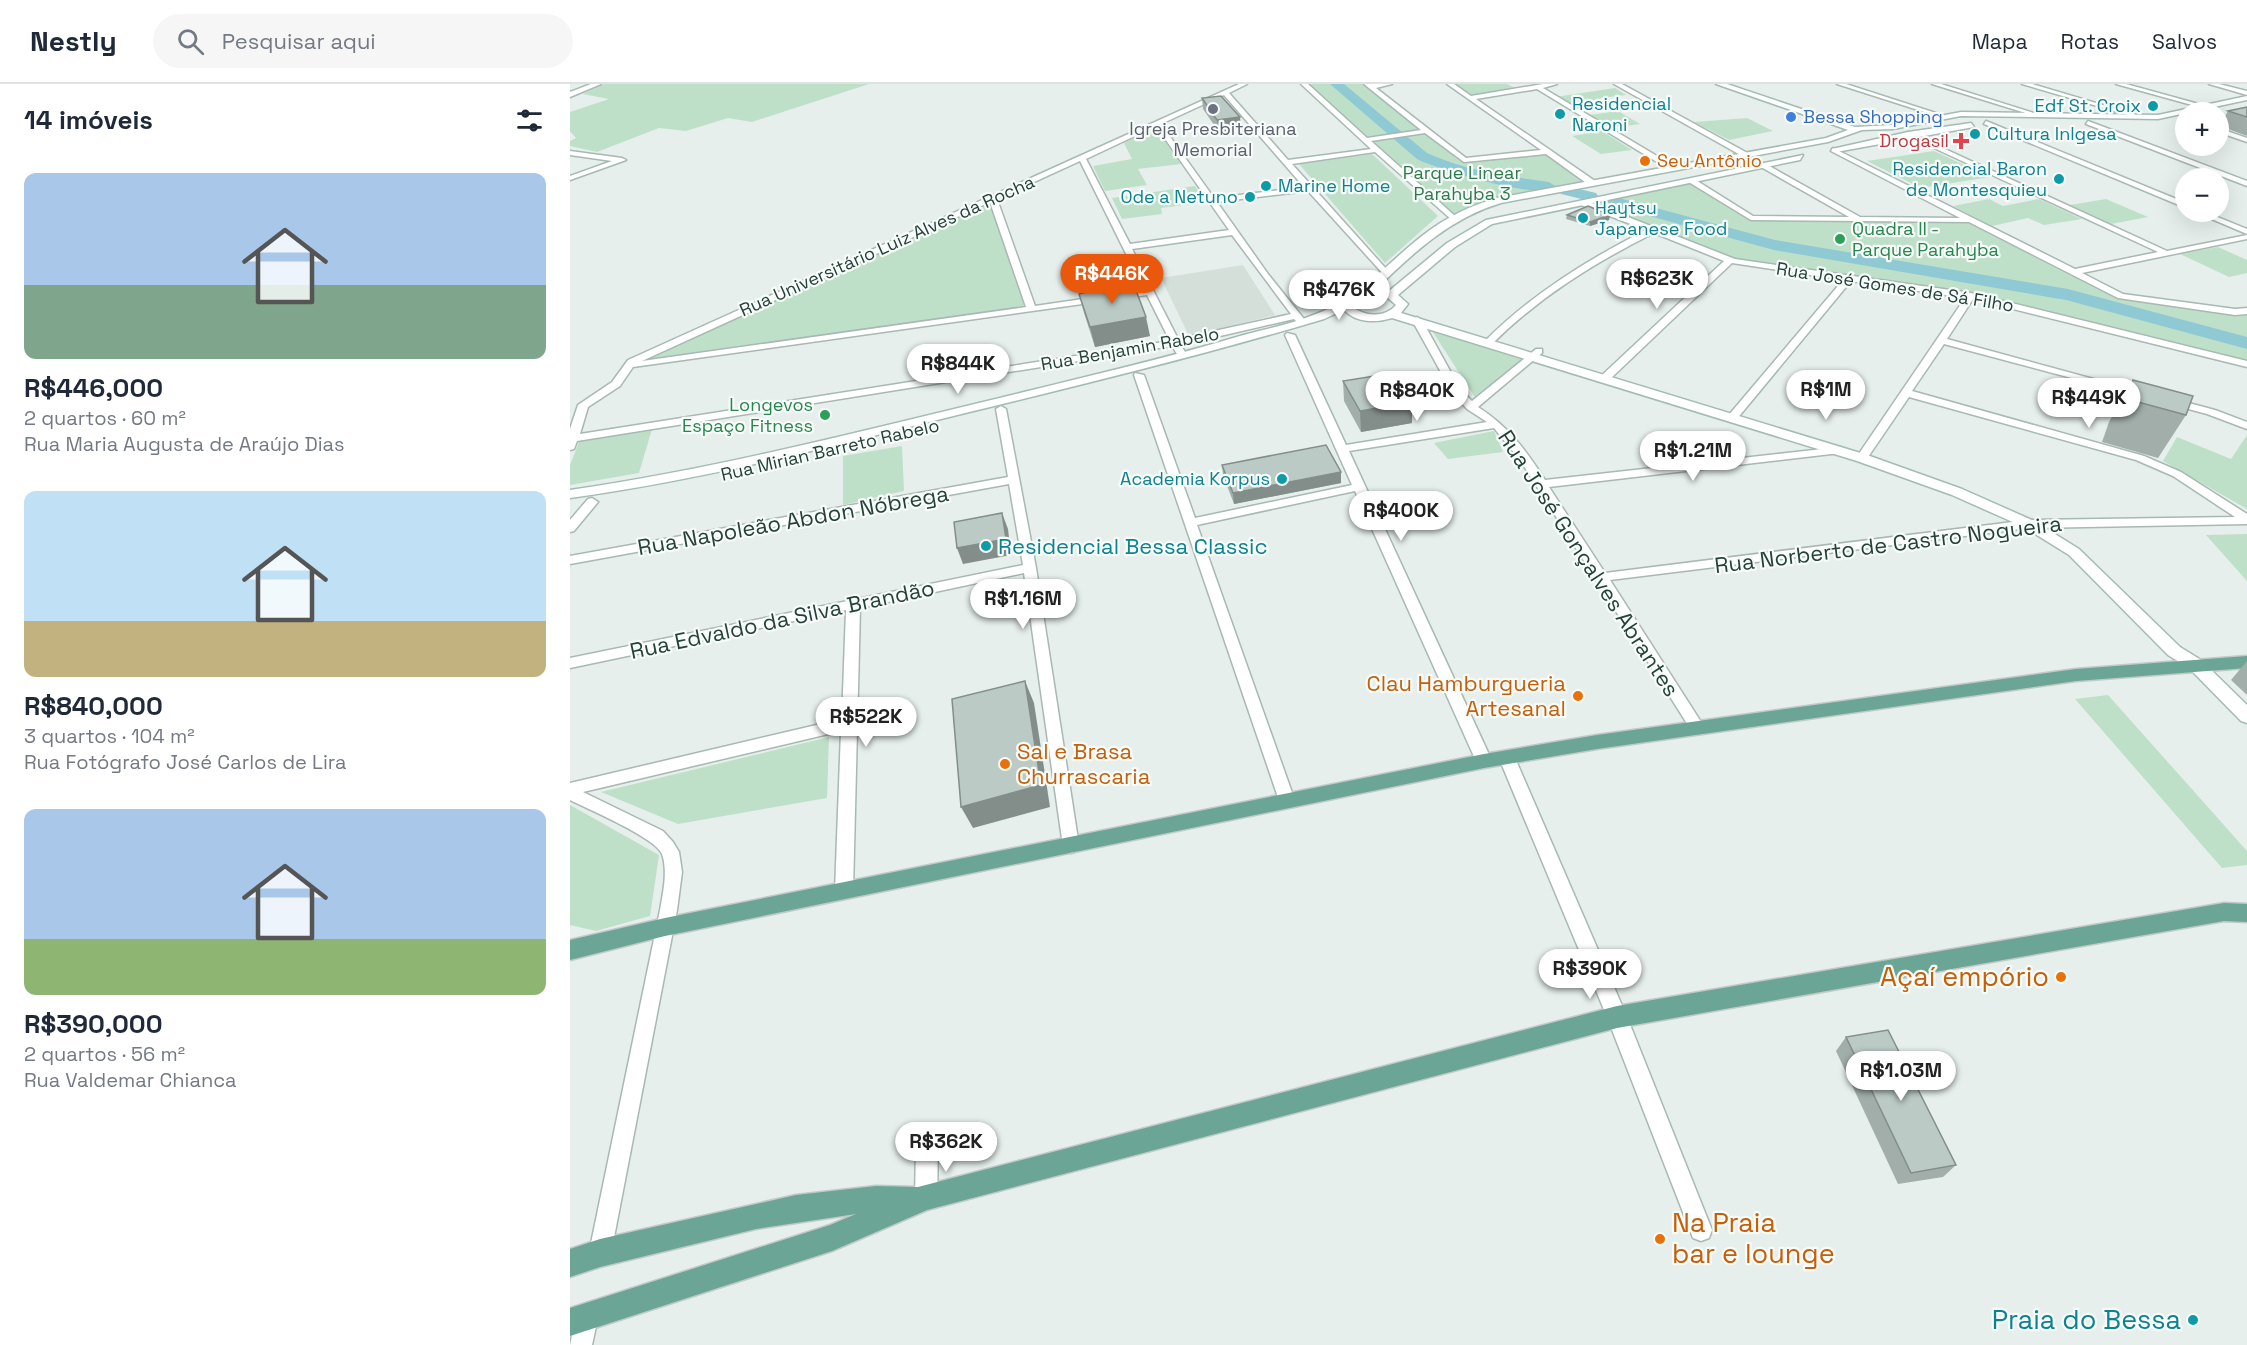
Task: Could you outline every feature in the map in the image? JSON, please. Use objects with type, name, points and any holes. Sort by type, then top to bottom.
[{"type":"main road","points":[[1720,84],[1855,131],[1861,137],[1877,140]]},
{"type":"main road","points":[[1750,84],[1869,128],[1902,126],[1942,116],[2034,114],[2140,117],[2175,114]]},
{"type":"main road","points":[[570,95],[595,85]]},
{"type":"main road","points":[[2229,103],[2247,98]]},
{"type":"main road","points":[[2229,120],[2247,116]]},
{"type":"main road","points":[[1391,295],[1427,263],[1478,227],[1512,216],[1690,181],[1877,140],[1986,123],[2164,125]]},
{"type":"main road","name":"Rua Mirian Barreto Rabelo","points":[[570,494],[648,483],[742,464],[1182,357],[1349,302],[1353,297],[1367,292],[1452,218],[1492,201],[1828,140],[1869,128]]},
{"type":"main road","points":[[1879,128],[1890,132],[1895,137]]},
{"type":"main road","points":[[1367,292],[1391,295],[1402,304],[1396,311]]},
{"type":"main road","points":[[1349,302],[1347,306],[1351,312],[1367,317]]},
{"type":"main road","points":[[1396,311],[1964,485],[2050,523],[2070,535],[2158,618],[2188,649],[2195,664]]},
{"type":"main road","points":[[1396,311],[1417,320],[1490,340]]},
{"type":"main road","name":"Rua Mirian Barreto Rabelo","points":[[570,504],[592,502],[700,481],[1140,375],[1338,321],[1396,311]]},
{"type":"main road","points":[[1735,415],[1840,450],[1865,454],[2029,524],[2074,552],[2174,651],[2195,664],[2247,716]]},
{"type":"main road","points":[[570,950],[665,927],[1484,761],[2076,675],[2195,664],[2247,662]]},
{"type":"main road","points":[[578,1319],[832,1238],[874,1222],[922,1198],[1617,1017],[2235,913],[2247,903]]},
{"type":"main road","points":[[570,1263],[600,1253],[808,1207],[874,1198],[922,1198]]},
{"type":"street","points":[[584,84],[595,85]]},
{"type":"street","name":"Rua Universitário Luiz Alves da Rocha","points":[[572,443],[583,405],[616,384],[627,366],[640,358],[1244,84]]},
{"type":"street","points":[[1304,84],[1452,218]]},
{"type":"street","points":[[1369,86],[1389,84]]},
{"type":"street","points":[[1450,84],[1592,183]]},
{"type":"street","points":[[1471,99],[1554,84]]},
{"type":"street","points":[[1617,84],[1747,155]]},
{"type":"street","points":[[1840,84],[1942,116]]},
{"type":"street","points":[[1935,84],[2034,114]]},
{"type":"street","points":[[2025,84],[2140,117]]},
{"type":"street","points":[[2119,84],[2187,102]]},
{"type":"street","points":[[2212,84],[2247,93]]},
{"type":"street","points":[[1369,86],[1459,159],[1469,161],[1547,152]]},
{"type":"street","points":[[1538,87],[1672,168]]},
{"type":"street","points":[[1225,93],[1386,274]]},
{"type":"street","points":[[1157,123],[1214,200],[1233,232],[1299,320]]},
{"type":"street","points":[[1986,123],[2175,201]]},
{"type":"street","points":[[2088,123],[2247,184]]},
{"type":"street","points":[[1365,140],[1425,131]]},
{"type":"street","points":[[1908,134],[2164,252]]},
{"type":"street","points":[[2229,134],[2247,140]]},
{"type":"street","points":[[1287,162],[1376,150]]},
{"type":"street","points":[[1833,150],[2128,298],[2235,312],[2247,311]]},
{"type":"street","points":[[570,153],[622,160],[570,178]]},
{"type":"street","points":[[1082,158],[1182,357]]},
{"type":"street","points":[[1764,165],[1859,219]]},
{"type":"street","points":[[1690,181],[1745,216],[1972,220]]},
{"type":"street","points":[[1214,200],[1311,188]]},
{"type":"street","points":[[992,197],[1032,310]]},
{"type":"street","name":"Rua José Gomes de Sá Filho","points":[[1584,203],[1730,260],[1971,296],[2247,364]]},
{"type":"street","points":[[2223,222],[2247,232]]},
{"type":"street","points":[[1490,340],[1521,309],[1545,292],[1602,256],[1653,230]]},
{"type":"street","points":[[1128,247],[1233,232]]},
{"type":"street","points":[[2073,272],[2247,237]]},
{"type":"street","points":[[1607,376],[1730,260]]},
{"type":"street","points":[[1735,415],[1849,278]]},
{"type":"street","points":[[627,366],[1150,292]]},
{"type":"street","points":[[1865,454],[1971,296]]},
{"type":"street","name":"Rua Benjamin Rabelo","points":[[572,443],[1175,343],[1299,320]]},
{"type":"street","name":"Rua José Gonçalves Abrantes","points":[[1417,320],[1456,390],[1471,407],[1497,424],[1542,484],[1698,729]]},
{"type":"street","points":[[1290,335],[1484,761]]},
{"type":"street","points":[[1941,340],[2202,409],[2247,426]]},
{"type":"street","points":[[1471,407],[1536,354]]},
{"type":"street","points":[[1140,375],[1287,801]]},
{"type":"street","points":[[1907,393],[2140,458],[2177,474],[2247,520]]},
{"type":"street","points":[[1001,409],[1030,568],[1071,846]]},
{"type":"street","points":[[1341,449],[1497,424]]},
{"type":"street","points":[[1542,484],[1840,450]]},
{"type":"street","name":"Rua Napoleão Abdon Nóbrega","points":[[570,560],[1015,479]]},
{"type":"street","points":[[1190,523],[1358,487]]},
{"type":"street","points":[[570,528],[592,502]]},
{"type":"street","name":"Rua Norberto de Castro Nogueira","points":[[1602,577],[2029,524],[2247,520]]},
{"type":"street","name":"Rua Edvaldo da Silva Brandão","points":[[570,663],[1030,568]]},
{"type":"street","points":[[844,891],[853,604]]},
{"type":"street","points":[[570,791],[850,723]]},
{"type":"street","points":[[1507,758],[1617,1017],[1701,1230]]},
{"type":"street","points":[[570,791],[657,836],[666,844],[671,854],[672,871],[665,927],[600,1253]]},
{"type":"street","points":[[922,1198],[927,1148]]},
{"type":"street","points":[[578,1319],[580,1345]]},
{"type":"shaded area","points":[[1243,265],[1275,315],[1189,336],[1161,278]]},
{"type":"green space","points":[[604,84],[869,84],[752,122],[728,118],[686,131],[659,128],[597,152],[570,146],[570,141],[576,138],[570,131],[570,112],[609,99],[583,94]]},
{"type":"green space","name":"Parque Linear Parahyba 3","points":[[1307,84],[1369,84],[1460,156],[1486,160],[1545,154],[1583,181],[1593,183],[1492,201],[1456,216]]},
{"type":"green space","points":[[1455,84],[1507,84],[1517,89],[1472,96]]},
{"type":"green space","points":[[1615,88],[1626,95],[1600,98],[1608,105],[1582,111],[1555,97]]},
{"type":"green space","points":[[1618,111],[1640,124],[1604,129],[1583,116]]},
{"type":"green space","points":[[1747,118],[1773,131],[1729,140],[1694,122]]},
{"type":"green space","points":[[1155,127],[1181,164],[1138,169],[1147,185],[1105,191],[1093,166],[1132,159],[1124,143]]},
{"type":"green space","points":[[1602,131],[1632,150],[1601,154],[1572,136]]},
{"type":"green space","points":[[1934,151],[1990,177],[1921,188],[1867,161]]},
{"type":"green space","points":[[1372,154],[1438,216],[1385,263],[1299,164]]},
{"type":"green space","points":[[1689,181],[1749,219],[1975,221],[2128,299],[2247,313],[2247,365],[1975,297],[1732,261],[1586,202]]},
{"type":"green space","points":[[1195,186],[1206,202],[1161,208],[1162,214],[1122,219],[1112,198]]},
{"type":"green space","points":[[990,199],[1026,312],[634,362]]},
{"type":"green space","points":[[1989,199],[2003,206],[2039,199],[2082,219],[2044,225],[2028,218],[1992,226],[1953,206]]},
{"type":"green space","points":[[2106,199],[2148,217],[2111,224],[2070,205]]},
{"type":"green space","points":[[2218,247],[2247,260],[2247,273],[2229,277],[2180,254]]},
{"type":"green space","points":[[1429,326],[1525,359],[1478,402]]},
{"type":"green space","points":[[652,429],[639,473],[570,485],[570,465],[579,442]]},
{"type":"green space","points":[[1494,431],[1503,452],[1448,459],[1434,443]]},
{"type":"green space","points":[[2247,435],[2247,509],[2163,461],[2177,437],[2231,459]]},
{"type":"green space","points":[[902,446],[904,491],[843,505],[843,456]]},
{"type":"green space","points":[[2247,534],[2247,581],[2206,535]]},
{"type":"green space","points":[[2108,695],[2247,851],[2247,865],[2222,868],[2075,699]]},
{"type":"green space","points":[[829,737],[827,798],[678,824],[601,792]]},
{"type":"green space","points":[[570,805],[659,855],[650,916],[596,931],[570,925]]},
{"type":"building","points":[[1221,96],[1240,117],[1217,120],[1202,98]]},
{"type":"building","points":[[2247,107],[2247,117],[2229,111]]},
{"type":"building","points":[[1588,206],[1610,215],[1590,222],[1567,215]]},
{"type":"building","points":[[1134,285],[1146,317],[1090,327],[1079,294],[1108,286],[1109,289]]},
{"type":"building","points":[[1393,373],[1412,402],[1360,411],[1343,381]]},
{"type":"building","points":[[2133,380],[2193,396],[2186,415],[2127,399]]},
{"type":"building","name":"Academia Korpus","points":[[1326,445],[1341,472],[1233,493],[1222,465]]},
{"type":"building","points":[[1002,513],[1006,539],[957,548],[954,522]]},
{"type":"building","name":"Sal e Brasa Churrascaria","points":[[1025,681],[1041,785],[961,807],[952,699]]},
{"type":"building","points":[[1888,1030],[1956,1165],[1911,1173],[1846,1037]]},
{"type":"waterway","points":[[1336,84],[1422,156],[1468,173],[1549,187]]},
{"type":"waterway","points":[[1567,191],[1590,196]]},
{"type":"waterway","points":[[1615,202],[1774,245],[2068,295],[2247,343]]},
{"type":"place","name":"Edf St. Croix","points":[[2153,106]]},
{"type":"place","name":"Igreja Presbiteriana Memorial","points":[[1213,109]]},
{"type":"place","name":"Residencial Naroni","points":[[1560,114]]},
{"type":"place","name":"Bessa Shopping","points":[[1791,117]]},
{"type":"place","name":"Cultura Inlgesa","points":[[1975,134]]},
{"type":"place","name":"Drogasil","points":[[1961,141]]},
{"type":"place","name":"Seu Antônio","points":[[1645,161]]},
{"type":"place","name":"Residencial Baron de Montesquieu","points":[[2059,179]]},
{"type":"place","name":"Marine Home","points":[[1266,186]]},
{"type":"place","name":"Ode a Netuno","points":[[1250,197]]},
{"type":"place","name":"Haytsu Japanese Food","points":[[1583,218]]},
{"type":"place","name":"Quadra II - Parque Parahyba","points":[[1840,239]]},
{"type":"place","name":"Longevos Espaço Fitness","points":[[825,415]]},
{"type":"place","name":"Academia Korpus","points":[[1282,479]]},
{"type":"place","name":"Residencial Bessa Classic","points":[[986,546]]},
{"type":"place","name":"Clau Hamburgueria Artesanal","points":[[1578,696]]},
{"type":"place","name":"Sal e Brasa Churrascaria","points":[[1005,764]]},
{"type":"place","name":"Açaí empório","points":[[2061,977]]},
{"type":"place","name":"Na Praia bar e lounge","points":[[1660,1239]]},
{"type":"place","name":"Praia do Bessa","points":[[2193,1320]]}]
